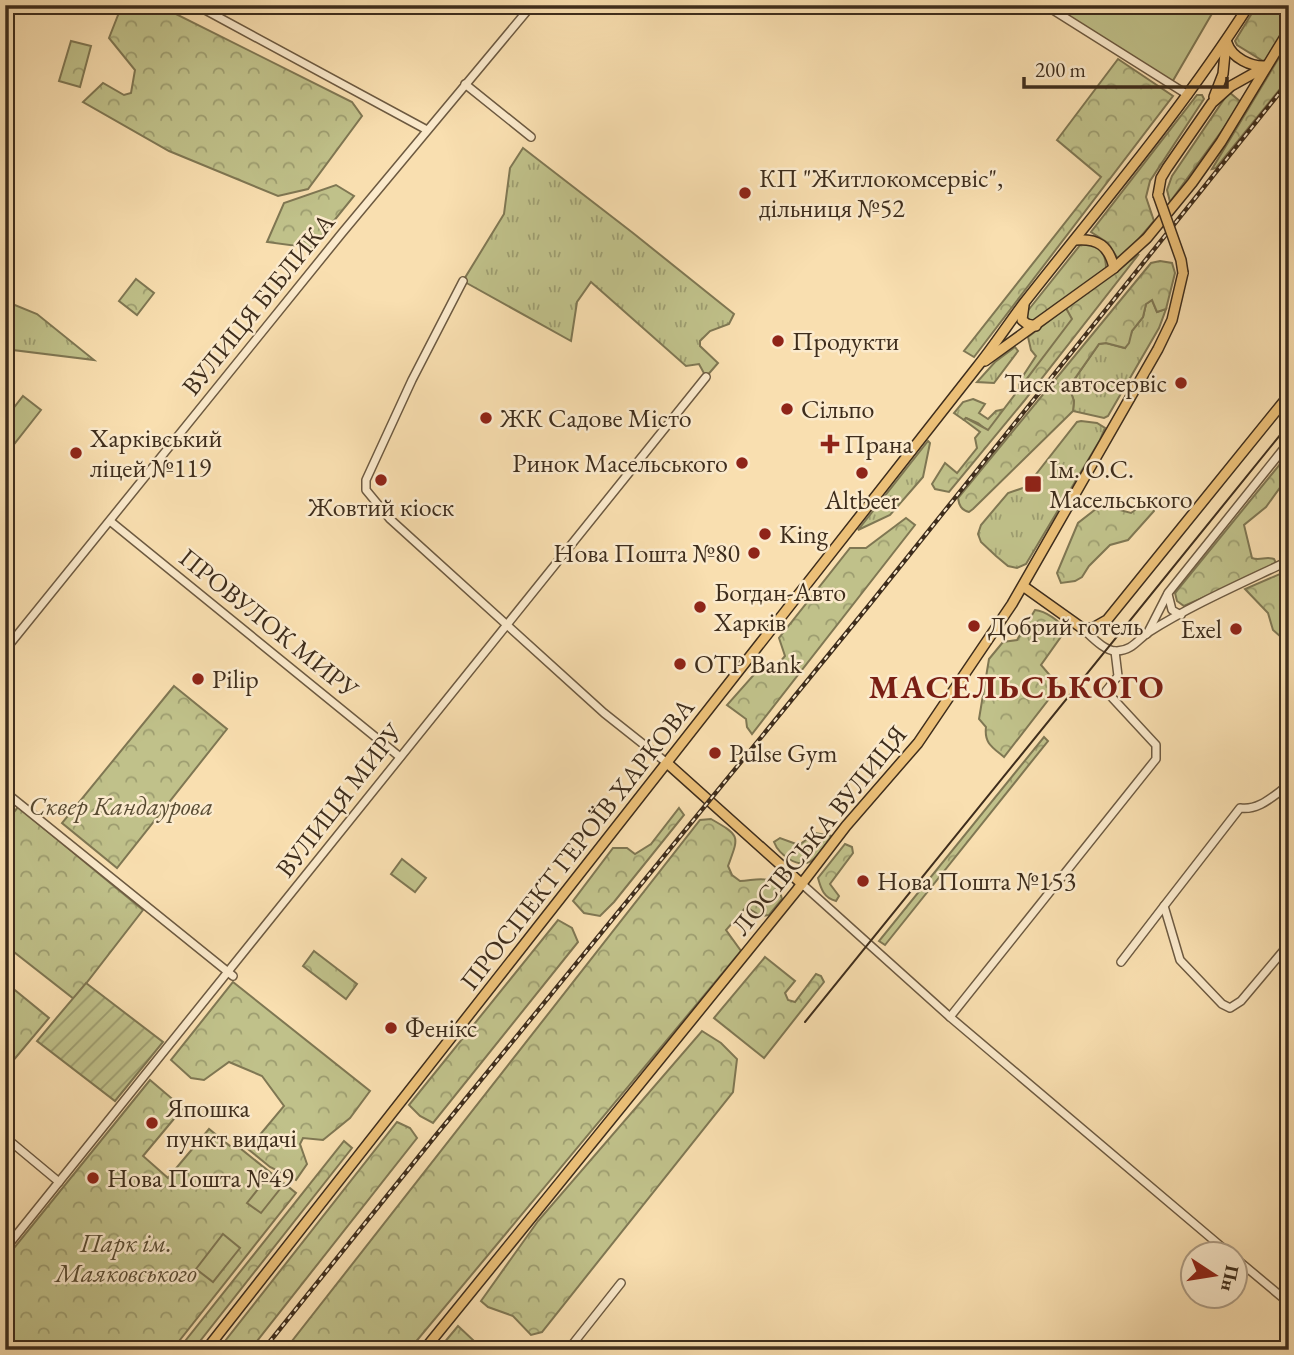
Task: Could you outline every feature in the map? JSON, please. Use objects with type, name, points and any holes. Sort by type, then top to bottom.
[{"type":"main road","name":"ПРОСПЕКТ ГЕРОЇВ ХАРКОВА","points":[[206,1350],[980,364],[1026,300],[1188,95],[1249,5]]},
{"type":"main road","name":"ПРОСПЕКТ ГЕРОЇВ ХАРКОВА","points":[[980,364],[1114,268],[1147,238],[1221,142],[1289,30]]},
{"type":"main road","points":[[1226,41],[1228,48],[1239,58],[1253,65],[1267,66]]},
{"type":"main road","points":[[1212,103],[1223,74],[1226,41]]},
{"type":"main road","points":[[1212,103],[1231,86],[1267,66]]},
{"type":"main road","name":"ЛОСІВСЬКА ВУЛИЦЯ","points":[[424,1350],[802,884],[846,826],[918,743],[1023,586],[1158,349],[1175,311],[1183,273],[1158,195],[1161,178],[1212,103]]},
{"type":"main road","points":[[1075,240],[1090,239],[1104,245],[1114,268]]},
{"type":"main road","points":[[1026,300],[1022,320],[1036,326]]},
{"type":"main road","points":[[1023,586],[1082,628],[1093,628],[1107,620],[1289,395]]},
{"type":"main road","points":[[667,763],[802,884]]},
{"type":"street","points":[[196,5],[427,130]]},
{"type":"street","points":[[218,16],[223,5]]},
{"type":"street","name":"ВУЛИЦЯ БІБЛИКА","points":[[5,650],[223,379],[532,5]]},
{"type":"street","points":[[1045,5],[1188,95]]},
{"type":"street","points":[[465,84],[531,137]]},
{"type":"street","points":[[463,281],[412,380],[364,485],[366,490],[390,519],[506,625],[604,713],[667,763]]},
{"type":"street","name":"ВУЛИЦЯ МИРУ","points":[[5,1249],[231,974],[706,377]]},
{"type":"street","points":[[1147,634],[1168,593],[1289,442]]},
{"type":"street","name":"ПРОВУЛОК МИРУ","points":[[110,521],[401,757]]},
{"type":"street","points":[[1082,628],[1106,648],[1115,651],[1134,646],[1147,634],[1181,615],[1284,563],[1289,566]]},
{"type":"street","points":[[1168,593],[1172,610],[1181,615]]},
{"type":"street","points":[[950,1017],[1156,759],[1156,745],[1106,691],[1118,676],[1115,651]]},
{"type":"street","points":[[1121,962],[1240,808],[1249,810],[1258,807],[1289,785]]},
{"type":"street","points":[[5,792],[231,974]]},
{"type":"street","points":[[802,884],[950,1017],[1213,1240]]},
{"type":"street","points":[[1164,906],[1180,960],[1222,1004],[1230,1008],[1241,1001],[1289,944]]},
{"type":"street","points":[[5,1137],[59,1182]]},
{"type":"street","points":[[1248,1269],[1289,1303]]},
{"type":"street","points":[[568,1350],[621,1283]]},
{"type":"green space","points":[[122,5],[158,5],[352,102],[362,116],[308,189],[278,196],[169,151],[83,102],[103,83],[124,95],[131,93],[135,70],[109,38]]},
{"type":"green space","points":[[1046,5],[1217,5],[1171,84]]},
{"type":"green space","points":[[1257,5],[1289,5],[1289,23],[1267,59],[1263,61],[1235,41]]},
{"type":"green space","points":[[71,41],[91,46],[80,87],[59,81]]},
{"type":"green space","points":[[1289,41],[1289,78],[1216,168],[1212,169]]},
{"type":"green space","points":[[1118,59],[1173,96],[974,357],[964,351],[1101,177],[1057,140]]},
{"type":"green space","points":[[1229,92],[1242,103],[1170,202],[1167,190],[1172,176]]},
{"type":"green space","points":[[1197,95],[1202,95],[1204,99],[1150,181],[1146,197],[1154,221],[1118,259],[1108,243],[1091,232]]},
{"type":"green space","points":[[523,148],[734,314],[729,324],[710,331],[700,341],[700,346],[718,363],[706,377],[699,364],[686,366],[591,282],[577,302],[571,341],[463,281],[504,214],[510,168]]},
{"type":"green space","points":[[336,185],[354,196],[312,248],[267,242],[284,203]]},
{"type":"green space","points":[[1086,243],[1101,251],[1106,268],[1034,322],[1026,320],[1026,313],[1081,244]]},
{"type":"green space","points":[[1139,254],[949,492],[935,489],[932,484],[945,463],[957,473],[977,448],[975,438],[980,432],[964,420],[966,418],[988,430],[1072,319],[1066,308]]},
{"type":"green space","points":[[1151,263],[1172,263],[1175,273],[1166,309],[1157,312],[1152,300],[1146,304],[1143,317],[1132,331],[1125,348],[1099,344],[1069,387],[1074,401],[1073,411],[973,509],[969,512],[964,510],[958,498]]},
{"type":"green space","points":[[136,279],[154,293],[137,315],[119,301]]},
{"type":"green space","points":[[1152,300],[1157,312],[1166,309],[1159,328],[1108,416],[1104,418],[1073,411],[1074,401],[1069,387],[1099,344],[1125,348],[1132,331],[1143,317],[1146,304]]},
{"type":"green space","points":[[5,301],[37,314],[94,360],[5,349]]},
{"type":"green space","points":[[1066,308],[1073,319],[1019,391],[1019,382],[1036,356],[1031,350],[1028,337]]},
{"type":"green space","points":[[1015,347],[1018,351],[994,383],[977,382],[995,362]]},
{"type":"green space","points":[[23,396],[41,410],[15,443],[5,435],[5,419]]},
{"type":"green space","points":[[973,399],[985,404],[979,413],[988,419],[996,411],[1005,409],[988,431],[978,423],[966,418],[964,420],[954,413],[963,402]]},
{"type":"green space","points":[[1077,422],[1097,423],[1105,428],[1100,440],[1026,564],[1017,568],[1008,566],[981,542],[978,534],[981,525],[1008,493],[1026,487]]},
{"type":"green space","points":[[928,441],[930,443],[923,477],[890,515],[858,530]]},
{"type":"green space","points":[[1289,453],[1289,475],[1266,507],[1244,525],[1252,558],[1274,559],[1276,563],[1273,567],[1184,606],[1177,601],[1175,593]]},
{"type":"green space","points":[[1146,502],[1152,505],[1154,511],[1128,540],[1110,545],[1082,577],[1061,583],[1057,573],[1078,523],[1101,505],[1131,513]]},
{"type":"green space","points":[[906,518],[915,525],[752,734],[746,719],[727,705],[758,670],[771,673],[785,656],[779,638],[850,548],[866,548]]},
{"type":"green space","points":[[1287,571],[1289,644],[1273,630],[1268,613],[1245,589]]},
{"type":"green space","points":[[1035,610],[1052,617],[1065,631],[1041,665],[1059,686],[1004,757],[990,744],[986,737],[986,727],[979,719],[989,659],[1003,642],[1017,640]]},
{"type":"green space","name":"Сквер Кандаурова","points":[[174,686],[227,729],[117,868],[62,823]]},
{"type":"green space","points":[[1044,737],[1048,741],[885,945],[879,941]]},
{"type":"green space","points":[[18,807],[143,910],[74,999],[5,945],[5,823]]},
{"type":"green space","points":[[679,808],[684,815],[614,902],[600,916],[584,913],[573,901],[613,848],[627,848],[635,854],[651,844]]},
{"type":"green space","points":[[711,819],[728,829],[735,838],[728,866],[732,875],[740,881],[771,881],[776,885],[782,899],[769,915],[761,916],[746,907],[726,930],[741,951],[409,1350],[285,1350],[700,820]]},
{"type":"green space","points":[[815,833],[832,836],[814,859],[804,864],[786,857],[774,842],[780,838],[799,845]]},
{"type":"green space","points":[[845,844],[852,847],[853,853],[830,884],[839,896],[836,901],[824,892],[818,878]]},
{"type":"green space","points":[[402,859],[426,878],[415,892],[391,874]]},
{"type":"green space","points":[[558,920],[572,928],[578,942],[433,1123],[420,1116],[409,1105]]},
{"type":"green space","points":[[314,951],[357,984],[346,999],[303,966]]},
{"type":"green space","points":[[765,957],[795,981],[785,993],[788,1000],[795,1002],[816,974],[821,976],[824,982],[764,1058],[714,1018]]},
{"type":"green space","points":[[5,982],[49,1018],[7,1068],[5,1067]]},
{"type":"green space","points":[[233,982],[370,1091],[350,1118],[323,1140],[303,1138],[300,1144],[307,1164],[296,1180],[270,1167],[248,1149],[284,1106],[262,1076],[229,1062],[204,1080],[191,1078],[171,1060]]},
{"type":"green space","points":[[86,983],[163,1042],[115,1101],[37,1041]]},
{"type":"green space","points":[[702,1031],[721,1043],[737,1059],[733,1092],[542,1332],[531,1335],[513,1316],[488,1307],[481,1301],[538,1221]]},
{"type":"green space","name":"Парк ім. Маяковського","points":[[150,1080],[183,1108],[143,1156],[168,1178],[209,1129],[230,1146],[241,1149],[296,1193],[172,1350],[5,1350],[5,1259]]},
{"type":"green space","points":[[397,1122],[410,1128],[417,1138],[250,1350],[218,1350]]},
{"type":"green space","points":[[344,1141],[352,1148],[193,1350],[178,1350]]},
{"type":"green space","points":[[266,1179],[280,1189],[261,1213],[247,1203]]},
{"type":"green space","points":[[223,1234],[240,1248],[213,1282],[196,1269]]},
{"type":"green space","points":[[458,1326],[474,1341],[488,1350],[438,1350]]},
{"type":"tram line","points":[[805,1022],[1289,424]]},
{"type":"railway","points":[[263,1350],[870,604],[1289,81]]},
{"type":"place","name":"КП \"Житлокомсервіс\", дільниця №52","points":[[745,193]]},
{"type":"place","name":"Продукти","points":[[778,341]]},
{"type":"place","name":"Тиск автосервіс","points":[[1181,383]]},
{"type":"place","name":"Сільпо","points":[[787,409]]},
{"type":"place","name":"ЖК Садове Місто","points":[[486,418]]},
{"type":"place","name":"Прана","points":[[830,444]]},
{"type":"place","name":"Харківський ліцей №119","points":[[76,453]]},
{"type":"place","name":"Ринок Масельського","points":[[742,463]]},
{"type":"place","name":"Altbeer","points":[[862,473]]},
{"type":"place","name":"Жовтий кіоск","points":[[381,480]]},
{"type":"place","name":"Ім. О.С. Масельського","points":[[1033,484]]},
{"type":"place","name":"King","points":[[765,534]]},
{"type":"place","name":"Нова Пошта №80","points":[[754,553]]},
{"type":"place","name":"Богдан-Авто Харків","points":[[700,607]]},
{"type":"place","name":"Добрий готель","points":[[974,626]]},
{"type":"place","name":"Exel","points":[[1236,629]]},
{"type":"place","name":"OTP Bank","points":[[680,664]]},
{"type":"place","name":"Pilip","points":[[198,679]]},
{"type":"place","name":"Pulse Gym","points":[[715,753]]},
{"type":"place","name":"Нова Пошта №153","points":[[863,881]]},
{"type":"place","name":"Фенікс","points":[[391,1028]]},
{"type":"place","name":"Япошка пункт видачі","points":[[152,1123]]},
{"type":"place","name":"Нова Пошта №49","points":[[93,1178]]},
{"type":"district","name":"МАСЕЛЬСЬКОГО","points":[[1017,686]]}]
